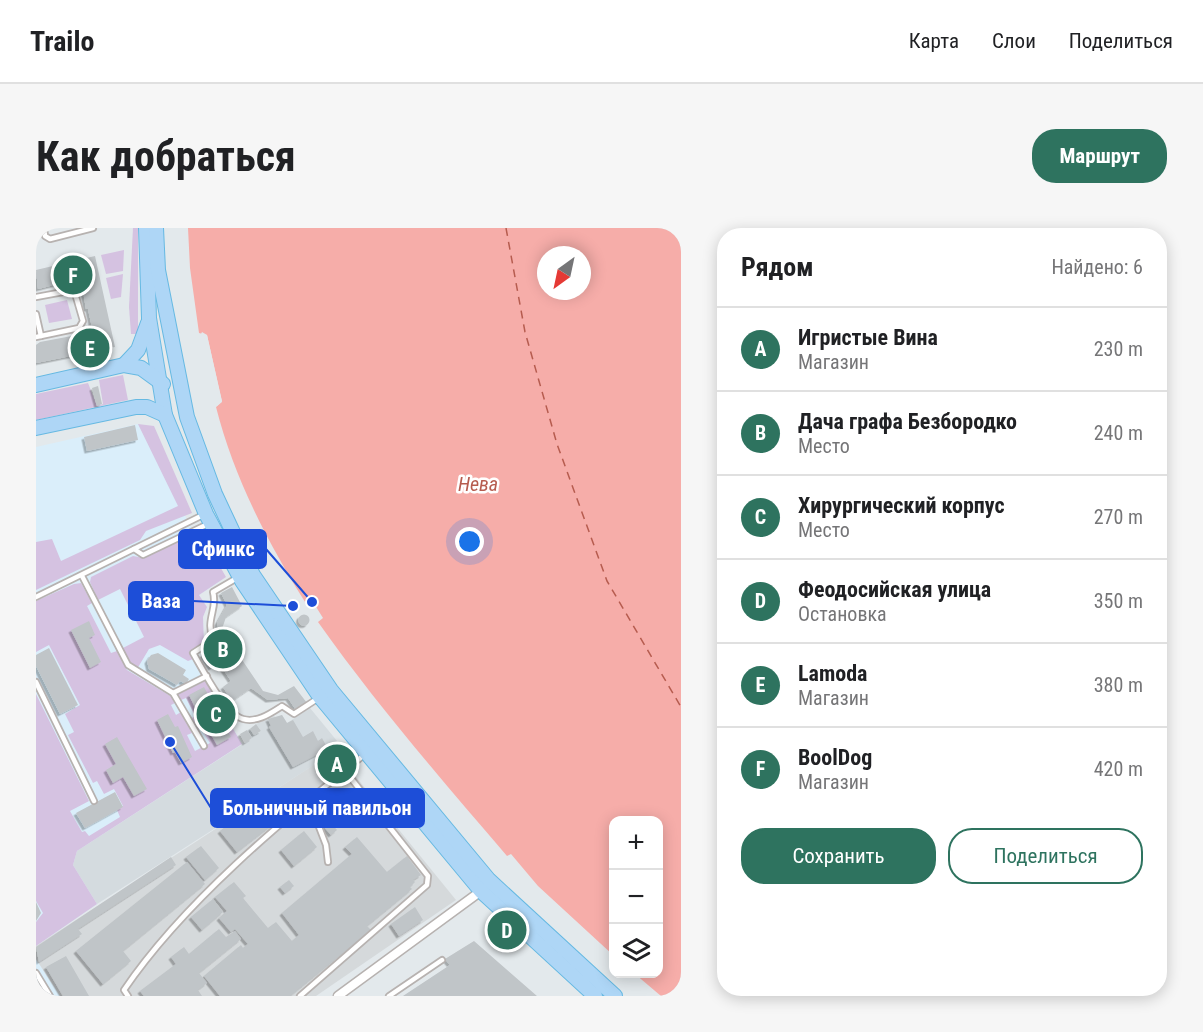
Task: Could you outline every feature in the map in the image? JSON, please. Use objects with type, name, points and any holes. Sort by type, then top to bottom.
[{"type":"main road","points":[[146,228],[149,318],[165,415],[208,519],[239,576],[320,697],[481,891],[595,996]]},
{"type":"main road","points":[[156,228],[158,270],[185,411],[214,494],[253,575],[331,690],[489,880],[615,996]]},
{"type":"main road","points":[[124,365],[138,350],[149,318]]},
{"type":"main road","points":[[136,406],[150,396],[160,381],[168,357],[170,336]]},
{"type":"main road","points":[[36,385],[124,365],[141,368],[160,381],[185,411]]},
{"type":"main road","points":[[36,428],[136,406],[147,407],[165,415]]},
{"type":"street","points":[[338,996],[481,891]]},
{"type":"lane","points":[[44,228],[45,236],[50,239],[93,228]]},
{"type":"lane","points":[[36,297],[74,290],[83,321],[78,328],[38,337],[36,314]]},
{"type":"lane","points":[[36,597],[134,549],[208,519]]},
{"type":"lane","points":[[134,549],[143,555],[208,519]]},
{"type":"lane","points":[[82,576],[128,664],[173,693],[204,746]]},
{"type":"lane","points":[[239,576],[213,592],[216,601],[209,628],[213,640],[193,653],[227,706],[244,719],[258,719],[282,706],[294,714],[320,697]]},
{"type":"lane","points":[[173,693],[207,676]]},
{"type":"lane","points":[[36,682],[94,801]]},
{"type":"lane","points":[[128,996],[124,990],[148,954],[218,882],[366,753]]},
{"type":"lane","points":[[300,996],[427,885],[428,876],[346,772]]},
{"type":"lane","points":[[309,801],[326,845],[328,862]]},
{"type":"lane","points":[[389,996],[442,960]]},
{"type":"lane","points":[[36,973],[50,996]]},
{"type":"shaded area","points":[[133,228],[138,228],[138,334],[131,334],[129,307]]},
{"type":"shaded area","points":[[124,250],[123,271],[106,274],[101,255]]},
{"type":"shaded area","points":[[123,274],[121,297],[111,299],[106,278]]},
{"type":"shaded area","points":[[67,300],[72,319],[49,323],[45,305]]},
{"type":"shaded area","points":[[123,375],[128,400],[36,420],[36,394],[88,383],[97,406],[103,404],[99,380]]},
{"type":"shaded area","points":[[138,424],[219,582],[199,595],[207,607],[203,617],[204,644],[189,653],[242,744],[77,851],[73,865],[97,904],[36,946],[36,447]]},
{"type":"shaded area","points":[[138,424],[154,426],[192,513],[146,531],[140,540],[36,590],[36,542],[52,539],[61,561],[178,506]]},
{"type":"shaded area","points":[[199,530],[226,577],[199,595],[207,607],[203,617],[204,644],[189,652],[193,659],[188,661],[160,645],[149,649],[137,669],[130,664],[123,648],[144,637],[120,589],[98,600],[90,582],[91,577],[133,556],[144,558]]},
{"type":"shaded area","points":[[81,583],[92,603],[87,606],[111,653],[117,651],[127,670],[172,697],[175,703],[171,705],[176,715],[181,712],[192,733],[187,735],[195,751],[210,743],[192,718],[195,716],[186,698],[181,700],[178,694],[205,681],[242,744],[77,851],[73,865],[97,904],[36,946],[36,922],[43,913],[36,901],[36,694],[89,801],[70,811],[82,832],[85,831],[89,836],[120,817],[117,810],[123,806],[114,789],[104,794],[97,781],[93,783],[68,735],[74,732],[65,714],[80,705],[49,645],[36,652],[36,601]]},
{"type":"shaded area","points":[[310,708],[342,747],[97,904],[73,865],[77,851],[252,738],[247,730],[250,729],[255,735],[261,731],[256,724],[282,715],[287,723]]},
{"type":"shaded area","points":[[335,751],[456,900],[316,996],[60,996],[36,959],[36,946]]},
{"type":"shaded area","points":[[36,959],[60,996],[36,996]]},
{"type":"water","name":"Нева","points":[[188,228],[681,228],[681,996],[661,996],[640,978],[663,978],[663,816],[609,816],[609,951],[538,886],[511,854],[507,856],[386,712],[318,622],[323,618],[313,602],[307,605],[266,534],[242,485],[216,407],[222,401],[207,335],[199,333],[190,268]]},
{"type":"pier","points":[[202,332],[207,335],[222,402],[216,407],[219,401],[204,337],[200,336]]},
{"type":"building","points":[[95,256],[115,347],[36,363],[36,345],[40,342],[93,332],[88,309],[86,309],[81,278],[38,289],[36,270]]},
{"type":"building","points":[[98,386],[102,404],[97,406],[92,388]]},
{"type":"building","points":[[135,425],[138,440],[87,451],[84,437]]},
{"type":"building","points":[[232,587],[242,606],[226,617],[223,626],[226,636],[263,691],[278,695],[294,686],[307,703],[296,710],[288,698],[268,700],[251,688],[232,701],[223,687],[231,681],[219,663],[211,668],[202,655],[222,643],[217,623],[227,605],[221,593]]},
{"type":"building","points":[[304,615],[308,616],[308,624],[304,625],[300,624],[299,620],[300,616]]},
{"type":"building","points":[[89,621],[95,635],[89,638],[101,662],[90,668],[71,630]]},
{"type":"building","points":[[49,648],[78,705],[60,714],[36,666],[36,655]]},
{"type":"building","points":[[158,653],[186,670],[183,675],[189,679],[186,684],[180,681],[177,685],[149,669],[147,661],[151,655]]},
{"type":"building","points":[[204,687],[231,737],[217,745],[208,729],[206,730],[189,695]]},
{"type":"building","points":[[168,714],[175,727],[178,726],[192,757],[181,763],[175,752],[173,753],[157,720]]},
{"type":"building","points":[[282,715],[287,723],[293,720],[303,737],[313,731],[318,741],[322,738],[328,749],[293,767],[269,727],[271,726],[268,719]]},
{"type":"building","points":[[256,724],[261,731],[254,735],[250,729]]},
{"type":"building","points":[[247,730],[252,738],[245,743],[240,734]]},
{"type":"building","points":[[117,737],[147,789],[134,796],[123,777],[113,783],[106,770],[116,764],[105,744]]},
{"type":"building","points":[[336,754],[346,766],[328,780],[318,768]]},
{"type":"building","points":[[115,792],[123,807],[85,828],[76,813]]},
{"type":"building","points":[[256,803],[273,824],[237,852],[220,831]]},
{"type":"building","points":[[330,822],[337,830],[331,835],[324,827]]},
{"type":"building","points":[[304,831],[317,847],[294,866],[281,850]]},
{"type":"building","points":[[357,837],[387,872],[407,856],[421,875],[413,880],[415,882],[410,887],[412,889],[367,926],[371,930],[290,996],[220,996],[204,976],[241,945],[243,948],[248,944],[235,929],[231,932],[219,918],[227,911],[215,897],[234,882],[246,896],[243,898],[268,928],[276,922],[292,941],[299,935],[282,913],[352,854],[345,847]]},
{"type":"building","points":[[201,846],[219,868],[205,880],[186,857]]},
{"type":"building","points":[[171,857],[176,865],[78,929],[82,934],[39,962],[36,947]]},
{"type":"building","points":[[187,862],[205,884],[123,951],[131,961],[103,984],[76,951]]},
{"type":"building","points":[[289,880],[294,886],[285,893],[280,887]]},
{"type":"building","points":[[213,899],[223,912],[202,930],[191,917]]},
{"type":"building","points":[[36,902],[41,913],[36,921]]},
{"type":"building","points":[[415,907],[423,920],[399,936],[391,924]]},
{"type":"building","points":[[219,929],[226,937],[235,931],[241,939],[199,973],[207,983],[198,990],[202,996],[144,996],[140,991],[176,964],[171,957],[184,947],[189,954]]},
{"type":"building","points":[[474,941],[537,996],[403,996],[450,965],[445,959]]},
{"type":"building","points":[[66,956],[89,996],[63,996],[46,967]]},
{"type":"ferry route","points":[[506,228],[525,332],[557,444],[607,581],[681,707]]},
{"type":"place","name":"BoolDog","points":[[73,275]]},
{"type":"place","name":"Lamoda","points":[[90,348]]},
{"type":"place","name":"Сфинкс","points":[[312,602]]},
{"type":"place","name":"Ваза","points":[[293,606]]},
{"type":"place","name":"Дача графа Безбородко","points":[[223,649]]},
{"type":"place","name":"Хирургический корпус","points":[[216,714]]},
{"type":"place","name":"Больничный павильон","points":[[170,742]]},
{"type":"place","name":"Игристые Вина","points":[[337,764]]},
{"type":"place","name":"Феодосийская улица","points":[[507,930]]}]
